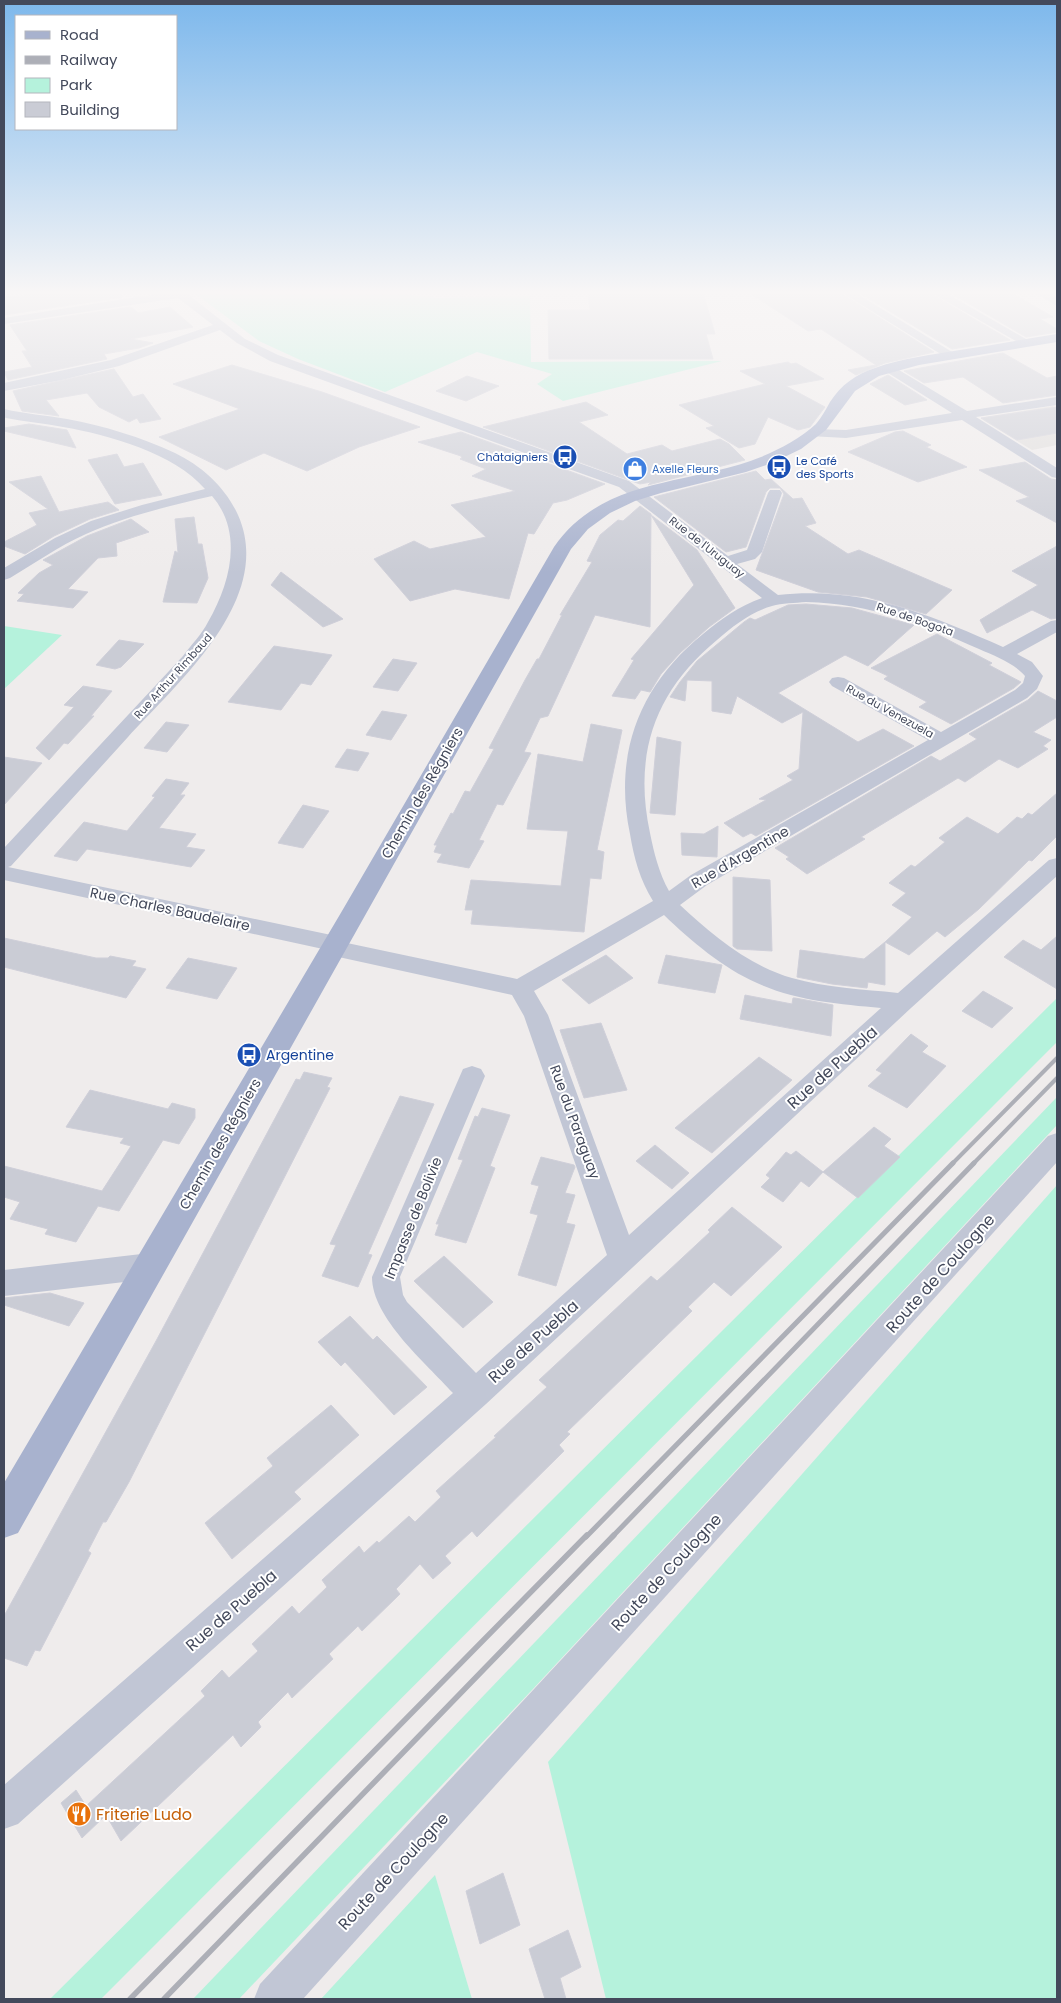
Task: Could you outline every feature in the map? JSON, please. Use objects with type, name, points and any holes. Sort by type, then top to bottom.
[{"type":"main road","name":"Chemin des Régniers","points":[[4,1519],[568,539],[596,514],[639,494],[752,465],[788,449],[814,433],[827,420],[848,390],[854,385]]},
{"type":"street","name":"Rue de l'Uruguay","points":[[347,385],[624,484],[774,600]]},
{"type":"street","points":[[917,385],[1057,474]]},
{"type":"street","points":[[814,433],[846,434],[1057,401]]},
{"type":"street","name":"Rue Arthur Rimbaud","points":[[4,861],[189,660],[214,630],[222,616],[237,578],[240,546],[235,521],[216,491],[201,477],[182,464],[157,450],[132,440],[79,426],[5,414]]},
{"type":"street","points":[[4,575],[55,544],[92,526],[153,506],[216,491]]},
{"type":"street","points":[[725,562],[749,556],[754,552],[776,493]]},
{"type":"street","name":"Rue de Bogota","points":[[666,904],[652,879],[644,855],[635,805],[634,781],[636,758],[644,728],[653,706],[669,678],[687,657],[724,626],[742,614],[774,600],[822,598],[873,605],[942,626],[1004,654]]},
{"type":"street","points":[[1004,654],[1057,625]]},
{"type":"street","name":"Rue d'Argentine","points":[[520,988],[666,904],[699,880],[1014,699],[1031,685],[1034,676],[1032,671],[1026,666],[1004,654]]},
{"type":"street","name":"Rue du Venezuela","points":[[838,682],[942,740]]},
{"type":"street","name":"Rue de Puebla","points":[[4,1810],[475,1394],[903,1002],[1057,865]]},
{"type":"street","name":"Rue Charles Baudelaire","points":[[4,873],[335,946]]},
{"type":"street","points":[[666,904],[723,951],[751,970],[771,980],[826,993],[903,1002]]},
{"type":"street","points":[[335,946],[520,988]]},
{"type":"street","name":"Rue du Paraguay","points":[[520,988],[536,1015],[624,1259]]},
{"type":"street","name":"Impasse de Bolivie","points":[[472,1076],[386,1277],[386,1287],[391,1304],[396,1311],[475,1394]]},
{"type":"street","name":"Route de Coulogne","points":[[275,1999],[1057,1144]]},
{"type":"street","points":[[4,1284],[150,1266]]},
{"type":"shaded area","points":[[1053,406],[1057,409],[1057,445],[1032,450],[983,420],[985,417]]},
{"type":"green space","points":[[368,385],[400,385],[385,392]]},
{"type":"green space","points":[[539,385],[625,385],[563,401]]},
{"type":"green space","points":[[4,626],[62,635],[4,689]]},
{"type":"green space","points":[[1057,998],[1057,1042],[101,1999],[50,1999]]},
{"type":"green space","points":[[1057,1097],[1057,1125],[532,1690],[239,1999],[193,1999]]},
{"type":"green space","points":[[1057,1185],[1057,1999],[606,1999],[548,1762]]},
{"type":"green space","points":[[435,1875],[472,1999],[321,1999]]},
{"type":"building","points":[[38,385],[125,385],[133,397],[143,394],[161,419],[140,423],[137,418],[129,422],[99,407],[87,393],[46,400],[59,416],[22,411],[13,391]]},
{"type":"building","points":[[177,385],[300,385],[420,427],[359,447],[307,471],[264,453],[226,470],[159,437],[240,409]]},
{"type":"building","points":[[447,385],[499,386],[466,401],[436,391]]},
{"type":"building","points":[[759,385],[789,385],[786,386],[825,407],[810,427],[798,430],[768,417],[755,444],[739,448],[706,428],[714,426],[679,405]]},
{"type":"building","points":[[872,385],[904,385],[927,400],[905,405]]},
{"type":"building","points":[[976,385],[1057,385],[1057,395],[1003,403]]},
{"type":"building","points":[[586,402],[608,415],[579,422],[627,454],[662,445],[672,451],[720,439],[729,444],[745,460],[648,485],[651,482],[640,484],[483,427]]},
{"type":"building","points":[[1057,407],[1057,433],[1017,440],[981,418]]},
{"type":"building","points":[[29,424],[67,430],[76,448],[4,431],[4,428]]},
{"type":"building","points":[[903,431],[931,445],[926,447],[967,467],[918,482],[848,452],[895,432]]},
{"type":"building","points":[[461,432],[605,484],[567,500],[553,503],[534,534],[528,533],[509,599],[455,589],[410,601],[374,559],[414,541],[430,549],[486,537],[451,505],[515,491],[472,476],[486,469],[460,459],[462,458],[461,456],[418,442]]},
{"type":"building","points":[[117,454],[124,467],[143,463],[162,495],[115,504],[88,460]]},
{"type":"building","points":[[1025,462],[1051,479],[1057,480],[1057,523],[1016,501],[1029,497],[979,470]]},
{"type":"building","points":[[756,471],[765,480],[771,479],[793,499],[802,498],[816,523],[805,526],[848,554],[859,550],[952,590],[926,614],[867,597],[818,592],[756,570],[784,494],[780,488],[770,488],[766,492],[746,547],[726,552],[654,497]]},
{"type":"building","points":[[41,476],[59,512],[108,502],[119,510],[90,519],[54,536],[25,554],[4,546],[4,542],[37,525],[29,513],[48,509],[9,482]]},
{"type":"building","points":[[640,506],[651,514],[650,627],[595,615],[548,716],[540,718],[524,752],[531,753],[503,805],[497,804],[479,840],[484,841],[469,868],[437,862],[442,854],[434,852],[437,845],[434,845],[451,813],[453,814],[465,791],[470,792],[494,749],[489,748],[525,680],[537,659],[539,659],[562,615],[560,615],[592,562],[587,561],[600,535],[618,520],[623,521]]},
{"type":"building","points":[[651,515],[697,550],[735,608],[709,627],[680,653],[661,674],[650,692],[641,690],[635,699],[612,696],[634,660],[631,659],[694,585]]},
{"type":"building","points":[[194,517],[198,544],[202,544],[208,578],[197,603],[163,602],[175,551],[178,553],[175,519]]},
{"type":"building","points":[[131,519],[149,532],[116,543],[117,556],[98,558],[68,589],[88,592],[73,608],[17,601],[24,594],[18,593],[39,573],[53,565],[43,560],[87,536]]},
{"type":"building","points":[[1057,546],[1057,618],[1051,619],[1032,610],[987,633],[980,620],[1038,585],[1012,571]]},
{"type":"building","points":[[281,572],[343,619],[323,627],[271,585]]},
{"type":"building","points":[[806,604],[852,608],[914,625],[868,666],[845,655],[778,693],[858,742],[883,729],[914,746],[756,836],[751,833],[743,837],[724,823],[766,800],[759,799],[793,780],[787,776],[799,769],[803,712],[782,723],[737,696],[731,714],[712,711],[712,681],[687,680],[685,701],[670,697],[697,661],[744,622],[750,618],[755,620],[788,605]]},
{"type":"building","points":[[937,634],[992,663],[989,665],[1021,682],[1014,688],[951,724],[919,707],[927,702],[884,679],[888,676],[871,668]]},
{"type":"building","points":[[119,640],[144,644],[121,667],[115,669],[96,665]]},
{"type":"building","points":[[274,646],[332,655],[311,685],[301,683],[281,710],[228,702]]},
{"type":"building","points":[[393,659],[417,663],[398,691],[373,687]]},
{"type":"building","points":[[83,686],[112,691],[91,716],[94,716],[68,744],[64,743],[49,760],[36,748],[74,707],[64,705]]},
{"type":"building","points":[[1038,691],[1057,701],[1057,717],[1033,732],[1051,740],[1043,746],[1048,749],[1018,768],[999,759],[965,782],[958,778],[861,837],[865,839],[807,874],[786,859],[789,857],[775,848],[931,756],[940,761],[977,739],[969,734],[1028,700]]},
{"type":"building","points":[[382,711],[407,715],[391,740],[366,735]]},
{"type":"building","points":[[166,722],[189,725],[167,752],[144,748]]},
{"type":"building","points":[[591,724],[622,730],[597,850],[604,852],[601,879],[590,878],[584,932],[471,924],[473,910],[465,910],[471,880],[561,886],[568,831],[527,829],[538,754],[583,762]]},
{"type":"building","points":[[657,737],[681,742],[675,815],[650,813]]},
{"type":"building","points":[[347,749],[369,753],[358,771],[335,767]]},
{"type":"building","points":[[4,757],[42,763],[4,805]]},
{"type":"building","points":[[166,779],[189,783],[180,795],[185,795],[159,828],[196,834],[186,847],[205,850],[191,867],[87,849],[77,861],[54,856],[84,822],[127,831],[155,797],[152,796]]},
{"type":"building","points":[[1057,793],[1057,836],[1032,861],[1029,860],[979,909],[945,937],[937,931],[909,955],[885,942],[912,917],[892,905],[906,893],[889,883],[911,865],[915,867],[945,842],[939,838],[967,817],[998,834],[1017,817],[1022,819],[1028,813],[1032,815]]},
{"type":"building","points":[[303,805],[329,811],[303,848],[278,843]]},
{"type":"building","points":[[718,826],[717,857],[682,855],[681,833],[704,834]]},
{"type":"building","points":[[733,877],[770,880],[772,951],[737,949],[733,946]]},
{"type":"building","points":[[1057,936],[1057,989],[1004,957],[1023,940],[1041,950]]},
{"type":"building","points":[[4,938],[96,958],[108,958],[110,956],[136,961],[132,966],[146,969],[126,998],[4,967]]},
{"type":"building","points":[[885,942],[885,985],[868,982],[867,988],[797,977],[800,950],[864,959]]},
{"type":"building","points":[[606,955],[633,978],[589,1004],[562,980]]},
{"type":"building","points":[[666,955],[722,965],[715,993],[658,983]]},
{"type":"building","points":[[188,958],[237,968],[217,999],[166,988]]},
{"type":"building","points":[[983,991],[1013,1008],[992,1028],[962,1011]]},
{"type":"building","points":[[745,995],[792,1004],[793,998],[795,998],[833,1005],[831,1036],[740,1019]]},
{"type":"building","points":[[601,1023],[627,1090],[584,1098],[560,1030]]},
{"type":"building","points":[[911,1034],[928,1046],[922,1052],[946,1066],[907,1108],[868,1086],[882,1073],[876,1070]]},
{"type":"building","points":[[759,1057],[792,1080],[712,1153],[675,1128]]},
{"type":"building","points":[[304,1072],[332,1078],[327,1087],[330,1088],[129,1482],[106,1522],[103,1522],[88,1551],[91,1553],[40,1651],[35,1650],[27,1666],[4,1658],[4,1616],[156,1341],[296,1079],[300,1080]]},
{"type":"building","points":[[90,1090],[168,1109],[172,1103],[195,1109],[195,1118],[179,1144],[163,1140],[119,1211],[98,1206],[76,1242],[45,1234],[48,1229],[10,1219],[20,1202],[4,1197],[4,1166],[102,1191],[131,1146],[120,1143],[124,1138],[66,1127]]},
{"type":"building","points":[[400,1096],[434,1104],[368,1254],[372,1255],[358,1287],[322,1276],[336,1245],[330,1244]]},
{"type":"building","points":[[482,1108],[510,1115],[490,1166],[495,1168],[466,1243],[435,1235],[439,1224],[436,1224],[463,1160],[458,1159],[475,1116],[478,1117]]},
{"type":"building","points":[[874,1127],[891,1139],[884,1146],[900,1157],[858,1198],[823,1172]]},
{"type":"building","points":[[655,1145],[689,1173],[672,1189],[636,1161]]},
{"type":"building","points":[[796,1151],[823,1172],[809,1187],[801,1181],[783,1202],[761,1187],[770,1178],[766,1175],[786,1152],[791,1155]]},
{"type":"building","points":[[541,1157],[574,1165],[575,1167],[565,1193],[575,1195],[566,1223],[575,1225],[556,1286],[518,1275],[538,1215],[530,1213],[539,1186],[531,1184]]},
{"type":"building","points":[[732,1207],[782,1247],[731,1296],[714,1282],[688,1307],[692,1311],[567,1432],[570,1434],[559,1445],[564,1451],[477,1537],[472,1531],[445,1556],[451,1563],[433,1579],[420,1564],[396,1589],[400,1594],[362,1631],[358,1626],[329,1654],[333,1659],[292,1698],[288,1692],[258,1722],[261,1727],[241,1747],[233,1735],[121,1841],[106,1815],[82,1838],[61,1803],[76,1790],[86,1806],[205,1696],[201,1691],[222,1670],[229,1678],[258,1651],[252,1644],[292,1606],[299,1614],[327,1587],[322,1580],[359,1546],[364,1553],[377,1541],[379,1543],[409,1516],[415,1522],[441,1497],[436,1491],[496,1437],[494,1436],[547,1387],[539,1380],[651,1276],[657,1281],[710,1232],[708,1230]]},
{"type":"building","points":[[444,1256],[493,1302],[463,1328],[414,1281]]},
{"type":"building","points":[[50,1293],[84,1303],[69,1326],[4,1305],[4,1298]]},
{"type":"building","points":[[350,1316],[373,1340],[377,1336],[427,1387],[394,1415],[345,1362],[341,1366],[318,1342]]},
{"type":"building","points":[[331,1405],[359,1435],[294,1492],[301,1499],[232,1559],[205,1523],[273,1466],[267,1458]]},
{"type":"building","points":[[503,1873],[520,1925],[480,1944],[466,1891]]},
{"type":"building","points":[[568,1930],[581,1967],[560,1978],[566,1999],[545,1999],[529,1949]]},
{"type":"railway","points":[[952,1164],[1057,1058]]},
{"type":"railway","points":[[973,1164],[1057,1078]]},
{"type":"railway","points":[[586,1537],[953,1163]]},
{"type":"railway","points":[[612,1537],[974,1163]]},
{"type":"railway","points":[[130,1999],[587,1535]]},
{"type":"railway","points":[[164,1999],[614,1535]]},
{"type":"place","name":"Châtaigniers","points":[[565,457]]},
{"type":"place","name":"Le Café des Sports","points":[[779,467]]},
{"type":"place","name":"Axelle Fleurs","points":[[635,469]]},
{"type":"place","name":"Argentine","points":[[249,1055]]},
{"type":"place","name":"Friterie Ludo","points":[[79,1814]]}]
